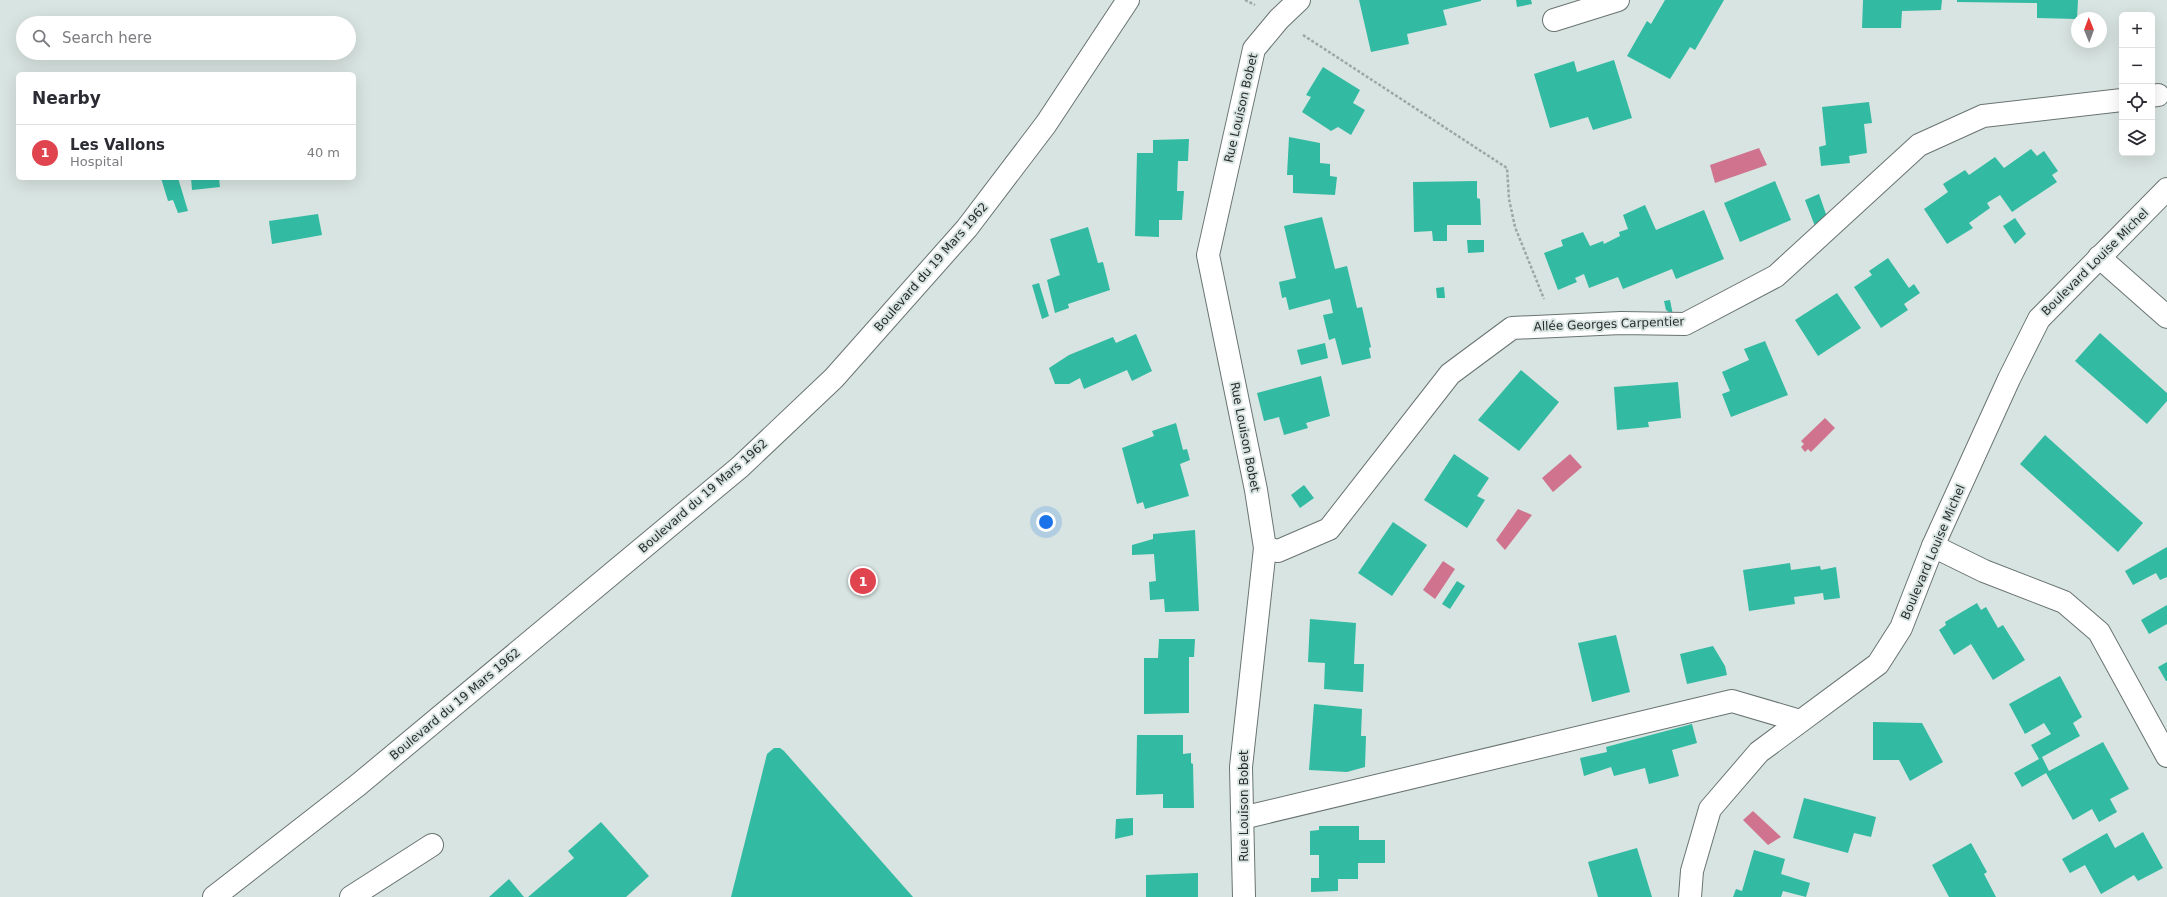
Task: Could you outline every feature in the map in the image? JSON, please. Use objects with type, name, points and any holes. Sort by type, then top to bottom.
[{"type":"street","name":"Boulevard du 19 Mars 1962","points":[[214,897],[358,785],[740,468],[834,378],[967,228],[1046,124],[1128,0]]},
{"type":"street","name":"Rue Louison Bobet","points":[[1244,897],[1241,767],[1266,548],[1256,490],[1208,255],[1254,49],[1279,19],[1300,0]]},
{"type":"street","points":[[1554,20],[1618,0]]},
{"type":"street","name":"Allée Georges Carpentier","points":[[1266,548],[1278,551],[1329,529],[1450,374],[1512,328],[1620,323],[1685,324],[1776,276],[1919,145],[1983,116],[2119,100]]},
{"type":"street","name":"Boulevard Louise Michel","points":[[1690,897],[1692,870],[1710,809],[1759,752],[1878,664],[1901,628],[1933,546],[2039,319],[2167,189]]},
{"type":"street","points":[[2099,257],[2167,317]]},
{"type":"street","points":[[1933,546],[1984,571],[2064,602],[2099,632],[2167,756]]},
{"type":"street","points":[[1242,818],[1732,701],[1800,721]]},
{"type":"street","points":[[351,897],[432,845]]},
{"type":"path","points":[[1279,19],[1507,168],[1509,199],[1514,227],[1554,326]]},
{"type":"shaded area","points":[[1759,148],[1767,165],[1715,183],[1710,165]]},
{"type":"shaded area","points":[[1825,418],[1835,428],[1811,452],[1808,449],[1805,452],[1801,447],[1804,444],[1801,441]]},
{"type":"shaded area","points":[[1570,454],[1582,467],[1553,492],[1542,478]]},
{"type":"shaded area","points":[[1518,509],[1532,515],[1505,550],[1496,540]]},
{"type":"shaded area","points":[[1443,561],[1455,569],[1435,599],[1423,590]]},
{"type":"shaded area","points":[[1753,811],[1781,837],[1768,845],[1743,820]]},
{"type":"building","points":[[1359,0],[1481,1],[1443,10],[1447,25],[1407,34],[1409,44],[1371,52]]},
{"type":"building","points":[[1516,0],[1531,0],[1532,4],[1517,7]]},
{"type":"building","points":[[1665,0],[1724,0],[1695,50],[1690,47],[1670,79],[1627,56],[1647,21],[1651,24]]},
{"type":"building","points":[[1863,0],[1942,0],[1941,10],[1902,11],[1901,28],[1862,28]]},
{"type":"building","points":[[1957,0],[2078,0],[2077,12],[2071,12],[2071,19],[2037,18],[2037,3],[1957,2]]},
{"type":"building","points":[[1614,60],[1632,118],[1593,130],[1588,117],[1550,128],[1534,74],[1574,61],[1577,72]]},
{"type":"building","points":[[1323,67],[1360,90],[1353,103],[1365,110],[1351,135],[1338,127],[1331,131],[1302,112],[1311,97],[1306,95]]},
{"type":"building","points":[[1869,102],[1872,123],[1864,124],[1867,153],[1849,156],[1850,163],[1821,166],[1819,147],[1826,145],[1822,107]]},
{"type":"building","points":[[1289,137],[1320,143],[1320,163],[1330,164],[1330,176],[1337,177],[1335,195],[1293,193],[1293,175],[1287,175]]},
{"type":"building","points":[[1189,139],[1188,161],[1178,161],[1177,191],[1184,191],[1182,220],[1159,220],[1159,237],[1135,236],[1137,153],[1153,153],[1153,140]]},
{"type":"building","points":[[2031,149],[2037,156],[2044,151],[2058,171],[2052,175],[2057,182],[2012,212],[2000,195],[1987,203],[1990,208],[1969,223],[1973,228],[1947,244],[1924,209],[1948,192],[1943,184],[1965,170],[1969,175],[1995,157],[2004,168]]},
{"type":"building","points":[[162,180],[179,180],[188,211],[178,213],[173,200],[168,201]]},
{"type":"building","points":[[191,180],[219,180],[220,187],[192,190]]},
{"type":"building","points":[[1477,181],[1477,198],[1480,199],[1481,225],[1447,225],[1447,241],[1433,241],[1432,231],[1414,232],[1413,182]]},
{"type":"building","points":[[1775,181],[1791,220],[1740,242],[1724,203]]},
{"type":"building","points":[[1819,194],[1827,217],[1816,229],[1805,200]]},
{"type":"building","points":[[1645,205],[1656,230],[1704,210],[1724,259],[1676,279],[1672,269],[1623,289],[1618,277],[1589,288],[1584,274],[1575,278],[1577,282],[1558,290],[1544,253],[1563,246],[1561,240],[1583,232],[1590,246],[1603,241],[1604,244],[1620,236],[1619,232],[1628,229],[1623,215]]},
{"type":"building","points":[[318,214],[322,235],[272,244],[269,221]]},
{"type":"building","points":[[1322,217],[1335,269],[1347,266],[1357,308],[1362,307],[1371,347],[1369,348],[1371,358],[1342,365],[1335,338],[1329,340],[1323,315],[1333,313],[1330,299],[1289,310],[1286,297],[1282,298],[1279,282],[1296,278],[1284,226]]},
{"type":"building","points":[[2015,218],[2026,234],[2015,244],[2003,226]]},
{"type":"building","points":[[1088,227],[1098,263],[1103,262],[1110,290],[1068,304],[1069,308],[1055,313],[1047,280],[1060,275],[1050,239]]},
{"type":"building","points":[[1467,240],[1484,240],[1484,252],[1468,253]]},
{"type":"building","points":[[1888,258],[1909,288],[1914,284],[1920,293],[1904,304],[1908,310],[1881,328],[1854,287],[1872,275],[1869,271]]},
{"type":"building","points":[[1039,283],[1049,316],[1042,319],[1032,285]]},
{"type":"building","points":[[1444,287],[1445,298],[1437,298],[1436,288]]},
{"type":"building","points":[[1837,293],[1861,328],[1818,356],[1795,320]]},
{"type":"building","points":[[1670,300],[1673,315],[1666,310],[1664,301]]},
{"type":"building","points":[[2100,333],[2167,393],[2167,401],[2147,424],[2075,361]]},
{"type":"building","points":[[1136,334],[1152,371],[1132,381],[1127,370],[1084,389],[1080,378],[1069,384],[1055,384],[1049,368],[1069,355],[1113,337],[1116,343]]},
{"type":"building","points":[[1765,341],[1788,395],[1731,417],[1722,394],[1730,391],[1722,372],[1749,360],[1744,349]]},
{"type":"building","points":[[1325,343],[1328,358],[1301,365],[1297,350]]},
{"type":"building","points":[[1521,370],[1559,402],[1519,451],[1478,420]]},
{"type":"building","points":[[1321,376],[1330,416],[1306,423],[1308,428],[1284,435],[1279,417],[1264,421],[1257,393]]},
{"type":"building","points":[[1678,382],[1681,418],[1648,422],[1649,427],[1617,430],[1614,387]]},
{"type":"building","points":[[1176,423],[1183,450],[1187,449],[1190,460],[1180,464],[1189,496],[1145,509],[1143,502],[1137,504],[1122,448],[1154,436],[1152,431]]},
{"type":"building","points":[[2045,435],[2143,523],[2118,552],[2020,464]]},
{"type":"building","points":[[1454,454],[1489,478],[1477,496],[1485,500],[1467,528],[1424,500]]},
{"type":"building","points":[[1304,485],[1314,498],[1300,508],[1291,495]]},
{"type":"building","points":[[1393,522],[1427,545],[1392,596],[1358,573]]},
{"type":"building","points":[[1195,530],[1199,611],[1165,612],[1164,599],[1150,600],[1149,582],[1156,581],[1154,554],[1132,555],[1132,545],[1153,539],[1153,534]]},
{"type":"building","points":[[2167,547],[2167,577],[2160,580],[2156,573],[2133,585],[2125,571]]},
{"type":"building","points":[[1790,563],[1791,570],[1820,566],[1821,570],[1836,567],[1840,598],[1824,600],[1823,593],[1794,597],[1795,604],[1749,611],[1743,570]]},
{"type":"building","points":[[1457,581],[1465,586],[1450,609],[1442,604]]},
{"type":"building","points":[[1977,603],[1981,610],[1986,607],[1998,628],[2003,625],[2025,660],[1993,680],[1971,644],[1954,655],[1939,630],[1946,625],[1945,622]]},
{"type":"building","points":[[2167,605],[2167,624],[2149,634],[2141,620]]},
{"type":"building","points":[[1310,619],[1356,623],[1354,664],[1364,664],[1363,692],[1324,689],[1325,663],[1308,662]]},
{"type":"building","points":[[1616,635],[1630,692],[1592,702],[1578,643]]},
{"type":"building","points":[[1159,639],[1195,639],[1194,657],[1189,657],[1189,713],[1144,714],[1144,658],[1158,658]]},
{"type":"building","points":[[1713,646],[1725,666],[1727,675],[1687,684],[1680,654]]},
{"type":"building","points":[[2167,662],[2167,681],[2166,681],[2158,667]]},
{"type":"building","points":[[2060,676],[2082,717],[2073,723],[2080,736],[2042,757],[2049,771],[2103,742],[2129,789],[2110,799],[2117,812],[2099,822],[2092,809],[2073,820],[2046,773],[2022,787],[2014,773],[2039,759],[2031,745],[2051,734],[2044,723],[2025,734],[2009,704]]},
{"type":"building","points":[[1314,704],[1362,709],[1361,736],[1366,736],[1365,767],[1347,772],[1309,770]]},
{"type":"building","points":[[1873,722],[1922,723],[1943,762],[1910,781],[1899,760],[1873,760]]},
{"type":"building","points":[[1692,724],[1697,743],[1672,750],[1679,776],[1649,784],[1645,768],[1614,776],[1611,767],[1584,776],[1580,758],[1607,752],[1606,747]]},
{"type":"building","points":[[1137,735],[1183,735],[1183,754],[1191,753],[1191,763],[1193,764],[1194,808],[1163,808],[1163,794],[1136,795]]},
{"type":"building","points":[[774,748],[780,748],[784,751],[913,897],[731,897],[767,754]]},
{"type":"building","points":[[1804,798],[1876,817],[1871,837],[1854,833],[1848,853],[1793,838]]},
{"type":"building","points":[[1133,818],[1133,835],[1115,839],[1116,819]]},
{"type":"building","points":[[601,822],[649,876],[626,897],[528,897],[574,858],[568,851]]},
{"type":"building","points":[[1319,826],[1359,826],[1359,840],[1385,840],[1385,863],[1358,863],[1358,879],[1338,879],[1338,891],[1311,892],[1311,878],[1319,878],[1319,855],[1310,855],[1310,831],[1319,830]]},
{"type":"building","points":[[2143,832],[2163,868],[2138,881],[2134,875],[2101,894],[2085,865],[2070,873],[2062,859],[2107,833],[2115,848]]},
{"type":"building","points":[[1971,843],[1987,872],[1984,874],[1996,897],[1949,897],[1932,865]]},
{"type":"building","points":[[1637,848],[1652,897],[1598,897],[1588,862]]},
{"type":"building","points":[[1754,850],[1785,859],[1781,874],[1810,883],[1806,897],[1783,891],[1781,897],[1733,897],[1736,889],[1742,891]]},
{"type":"building","points":[[1198,873],[1198,897],[1146,897],[1146,875]]},
{"type":"building","points":[[509,879],[524,897],[489,897]]},
{"type":"place","name":"Les Vallons","points":[[863,581]]}]
